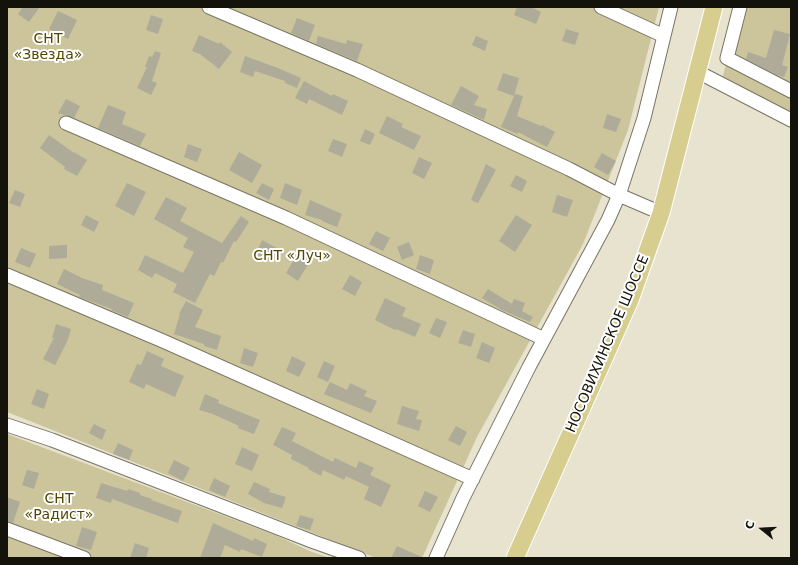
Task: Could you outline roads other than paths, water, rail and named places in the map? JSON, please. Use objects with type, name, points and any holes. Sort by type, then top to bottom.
[{"type":"main road","name":"НОСОВИХИНСКОЕ ШОССЕ","points":[[515,558],[630,300],[662,213],[714,7]]},
{"type":"street","points":[[209,7],[358,70],[569,169],[619,195],[662,213]]},
{"type":"street","points":[[601,7],[664,36]]},
{"type":"street","points":[[436,558],[473,479],[544,339],[608,220],[619,195],[644,118],[671,7]]},
{"type":"street","points":[[740,7],[728,58],[791,91]]},
{"type":"street","points":[[698,72],[791,120]]},
{"type":"street","points":[[66,123],[286,218],[544,339]]},
{"type":"street","points":[[7,275],[170,344],[473,479]]},
{"type":"street","points":[[7,425],[52,440],[306,539],[359,558]]},
{"type":"street","points":[[7,529],[84,558]]},
{"type":"park label","name":"СНТ «Звезда»","points":[[48,48]]},
{"type":"park label","name":"СНТ «Луч»","points":[[292,256]]},
{"type":"park label","name":"СНТ «Радист»","points":[[59,508]]}]
